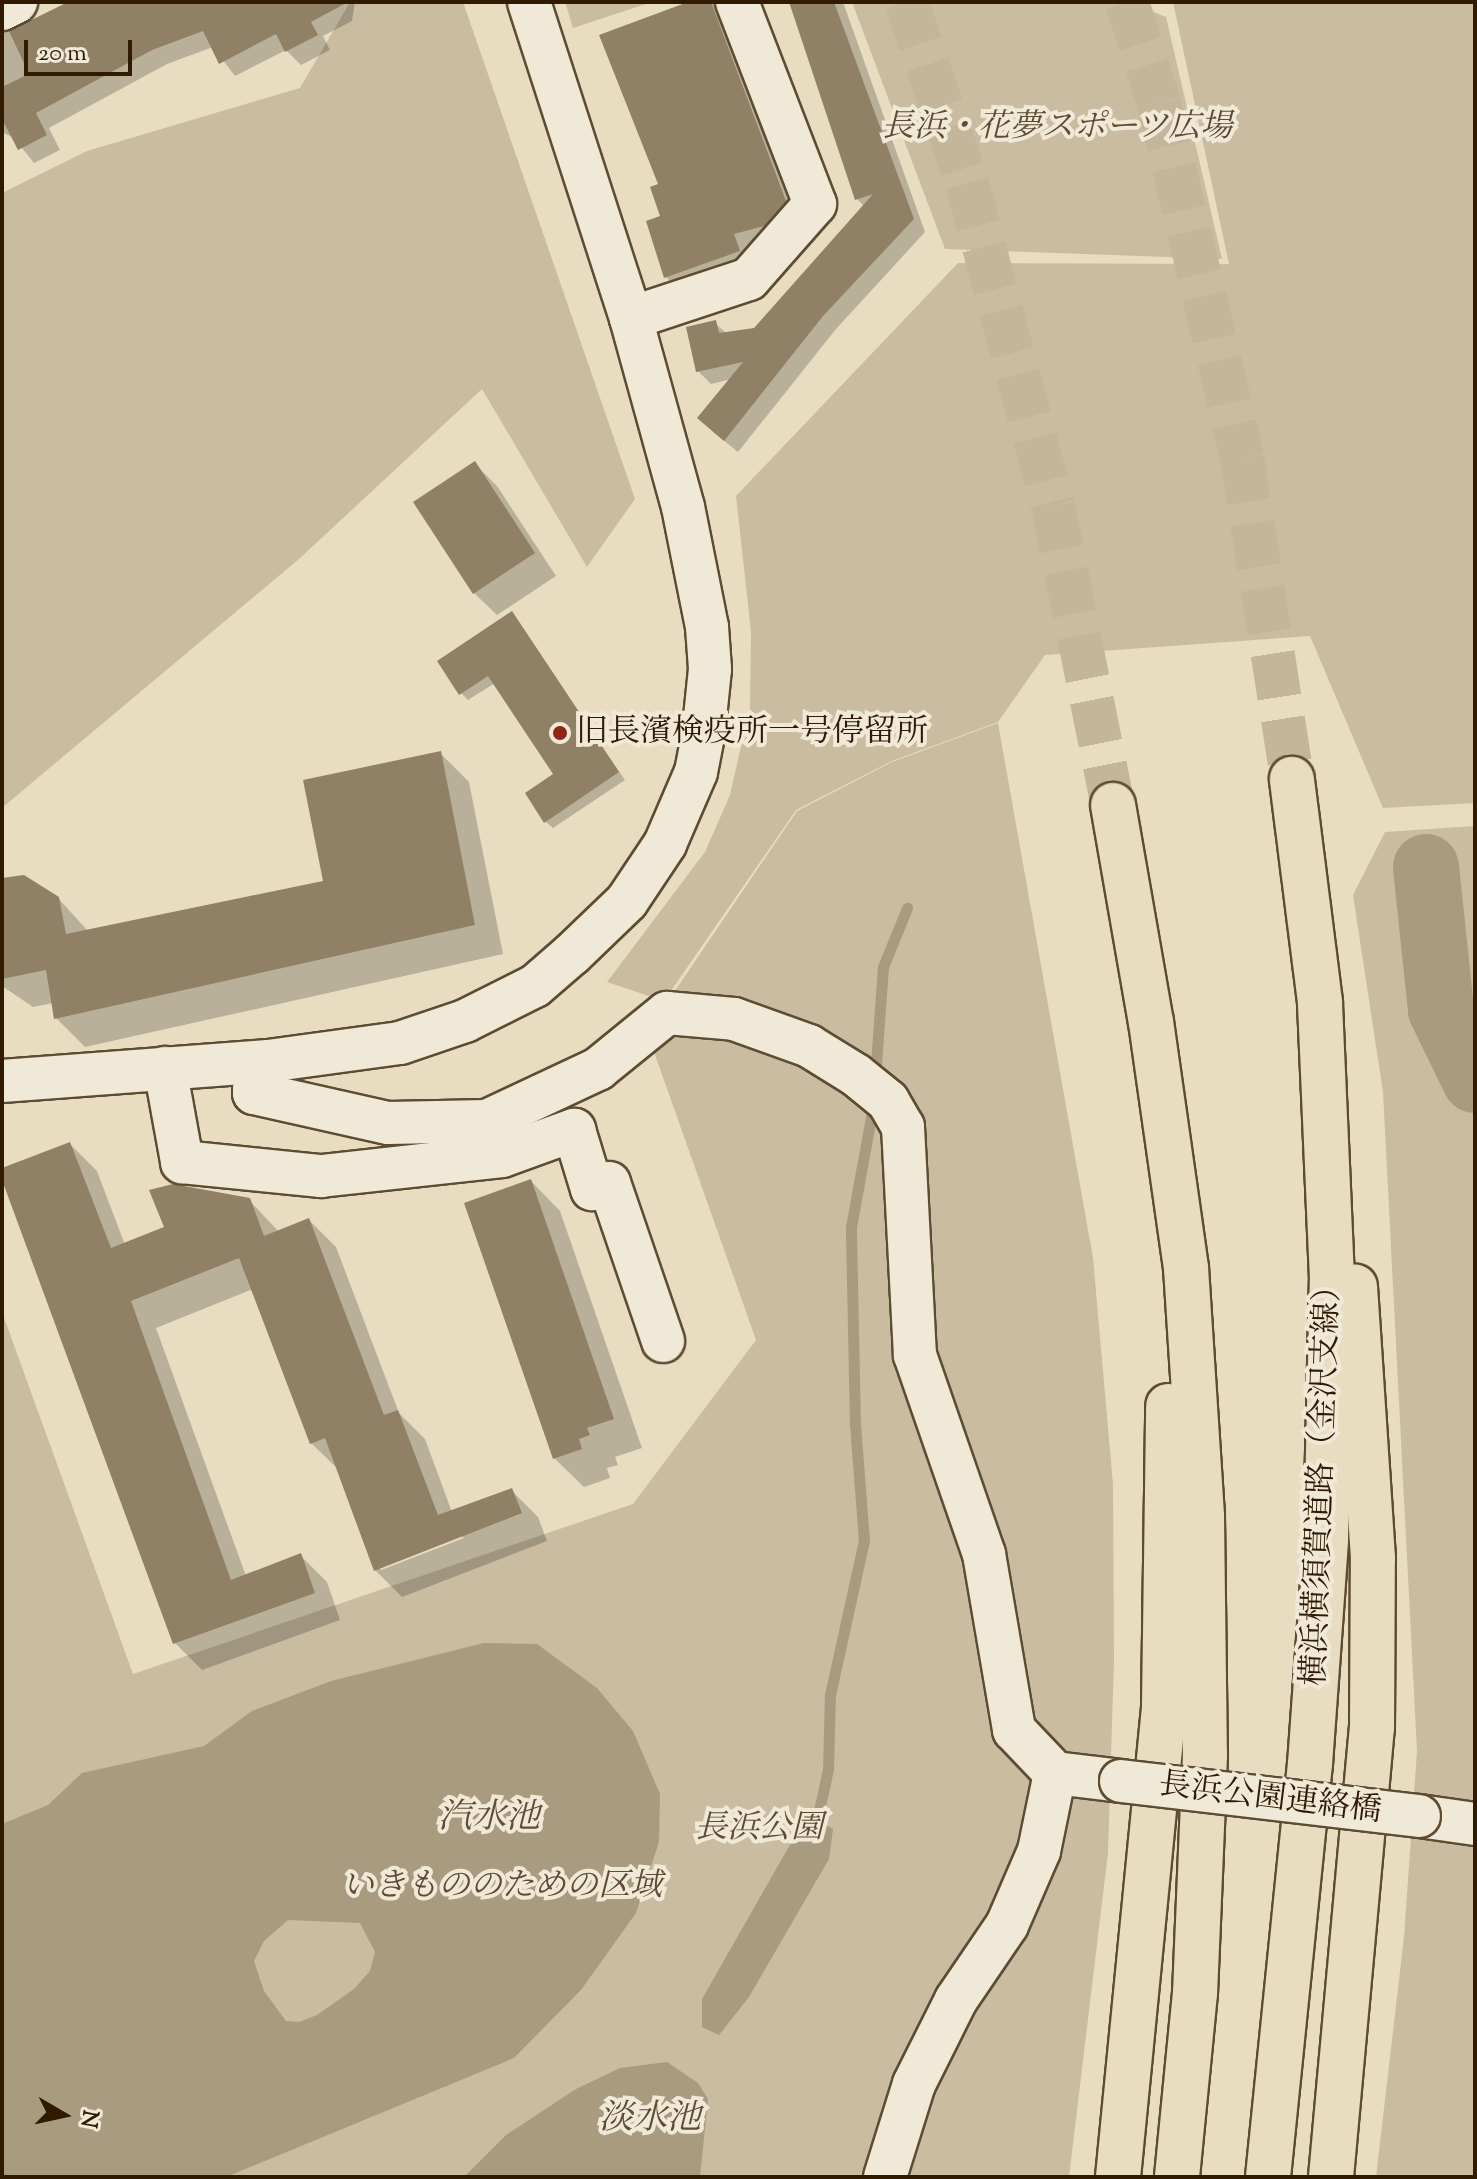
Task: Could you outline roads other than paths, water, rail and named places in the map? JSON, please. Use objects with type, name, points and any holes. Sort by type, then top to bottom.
[{"type":"highway","name":"横浜横須賀道路（金沢支線）","points":[[1268,2177],[1308,1779],[1326,1539],[1332,1279],[1320,1002],[1292,779]]},
{"type":"highway","points":[[1113,805],[1151,1022],[1186,1268],[1202,1517],[1205,1771],[1195,1993],[1177,2177]]},
{"type":"highway","points":[[1320,1002],[1365,1382],[1373,1558],[1371,1744],[1331,2177]]},
{"type":"highway","points":[[1118,2177],[1164,1705],[1168,1359],[1151,1022]]},
{"type":"street","points":[[2,9],[16,2]]},
{"type":"street","points":[[2,1081],[386,1045],[465,1021],[535,986],[572,954],[627,901],[665,844],[696,772],[710,669],[683,507],[631,318],[529,2]]},
{"type":"street","points":[[631,318],[749,279],[815,204],[737,2]]},
{"type":"street","points":[[254,1088],[254,1093],[388,1123],[487,1121],[598,1069],[667,1013],[734,1019],[809,1046],[856,1075],[888,1101],[903,1127],[915,1355],[984,1554],[1014,1730],[1055,1773],[1039,1851],[1007,1925],[956,2000],[914,2084],[885,2177]]},
{"type":"street","points":[[165,1068],[182,1162],[321,1176],[502,1156],[574,1130],[592,1189],[609,1183],[663,1341]]},
{"type":"street","name":"長浜公園連絡橋","points":[[1055,1773],[1475,1824]]},
{"type":"water","points":[[1462,902],[1467,986],[1475,1009],[1475,1113],[1450,1073],[1422,995],[1414,903]]},
{"type":"water","name":"汽水池","points":[[484,1643],[537,1644],[597,1688],[633,1731],[660,1794],[659,1842],[636,1913],[581,1990],[514,2058],[226,2177],[2,2177],[2,1824],[48,1805],[82,1773],[204,1746],[252,1711],[331,1681]],"holes":[[[288,1920],[360,1923],[375,1952],[370,1971],[354,1989],[317,2015],[299,2022],[286,2021],[264,1991],[254,1961],[264,1941]]]},
{"type":"water","points":[[807,1815],[833,1829],[829,1859],[749,1997],[719,2035],[702,2027],[702,1999]]},
{"type":"water","name":"淡水池","points":[[667,2062],[698,2083],[708,2099],[700,2177],[464,2177],[506,2135],[576,2089],[620,2068]]},
{"type":"waterway","points":[[1426,867],[1441,1010],[1475,1080]]},
{"type":"waterway","points":[[875,1078],[883,967],[907,908]]},
{"type":"waterway","points":[[817,1820],[828,1769],[830,1695],[864,1541],[855,1425],[851,1227],[874,1100]]},
{"type":"tunnel","points":[[907,2],[967,183],[1053,506],[1113,805]]},
{"type":"tunnel","points":[[1127,2],[1159,103],[1242,458],[1292,779]]},
{"type":"place","name":"旧長濱検疫所一号停留所","points":[[560,733]]},
{"type":"park label","name":"長浜・花夢スポーツ広場","points":[[1057,128]]},
{"type":"park label","name":"長浜公園","points":[[759,1829]]},
{"type":"park label","name":"いきもののための区域","points":[[502,1887]]}]
